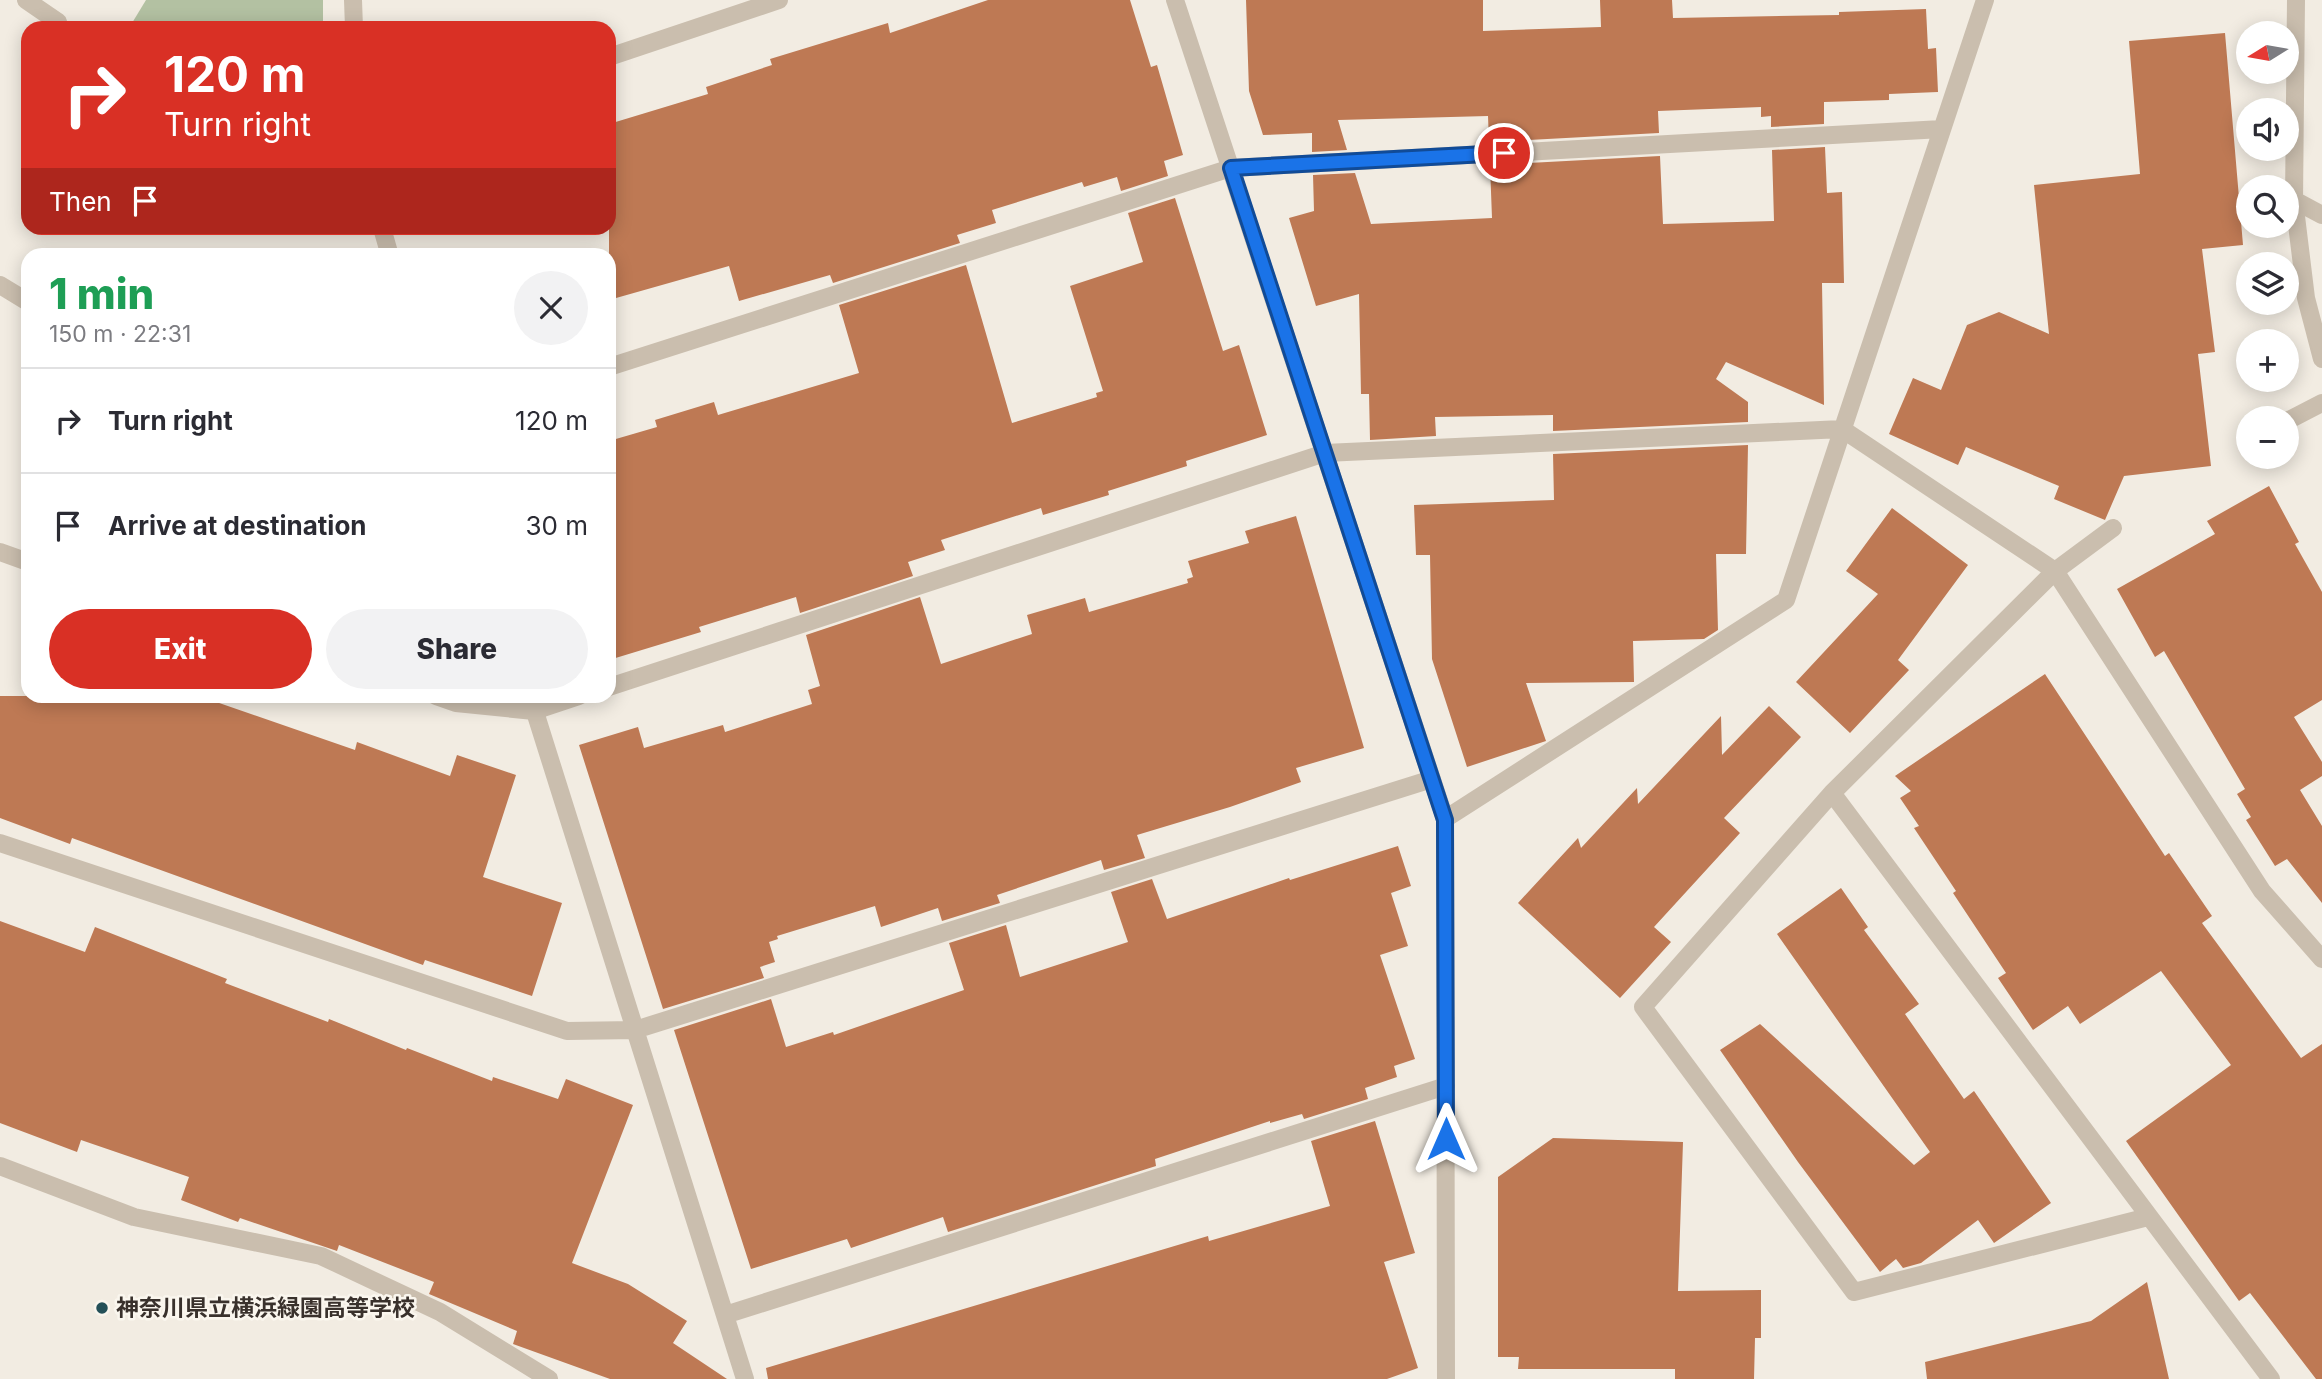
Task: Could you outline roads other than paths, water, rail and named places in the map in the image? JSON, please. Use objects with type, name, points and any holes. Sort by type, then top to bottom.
[{"type":"street","points":[[26,0],[57,21]]},
{"type":"street","points":[[353,0],[354,21]]},
{"type":"street","points":[[616,55],[779,0]]},
{"type":"street","points":[[1175,0],[1445,820],[1446,1379]]},
{"type":"street","points":[[1445,820],[1786,600],[1985,0]]},
{"type":"street","points":[[2294,175],[2296,0]]},
{"type":"street","points":[[616,366],[1231,168],[1942,129]]},
{"type":"street","points":[[2299,203],[2322,215]]},
{"type":"street","points":[[2299,238],[2306,298],[2322,359]]},
{"type":"street","points":[[0,285],[21,298]]},
{"type":"street","points":[[2299,415],[2322,403]]},
{"type":"street","points":[[616,685],[1325,453],[1842,429],[2055,571],[2262,891],[2322,959]]},
{"type":"street","points":[[2113,528],[2055,571],[1832,793],[1643,1007],[1854,1292],[2148,1217]]},
{"type":"street","points":[[0,552],[21,560]]},
{"type":"street","points":[[456,703],[532,704],[745,1379]]},
{"type":"street","points":[[0,843],[567,1031],[635,1030],[1432,779]]},
{"type":"street","points":[[1832,793],[2271,1379]]},
{"type":"street","points":[[725,1315],[1446,1086]]},
{"type":"street","points":[[0,1166],[134,1217],[321,1256],[440,1312],[549,1379]]},
{"type":"place","name":"神奈川県立横浜緑園高等学校","points":[[102,1308]]}]
